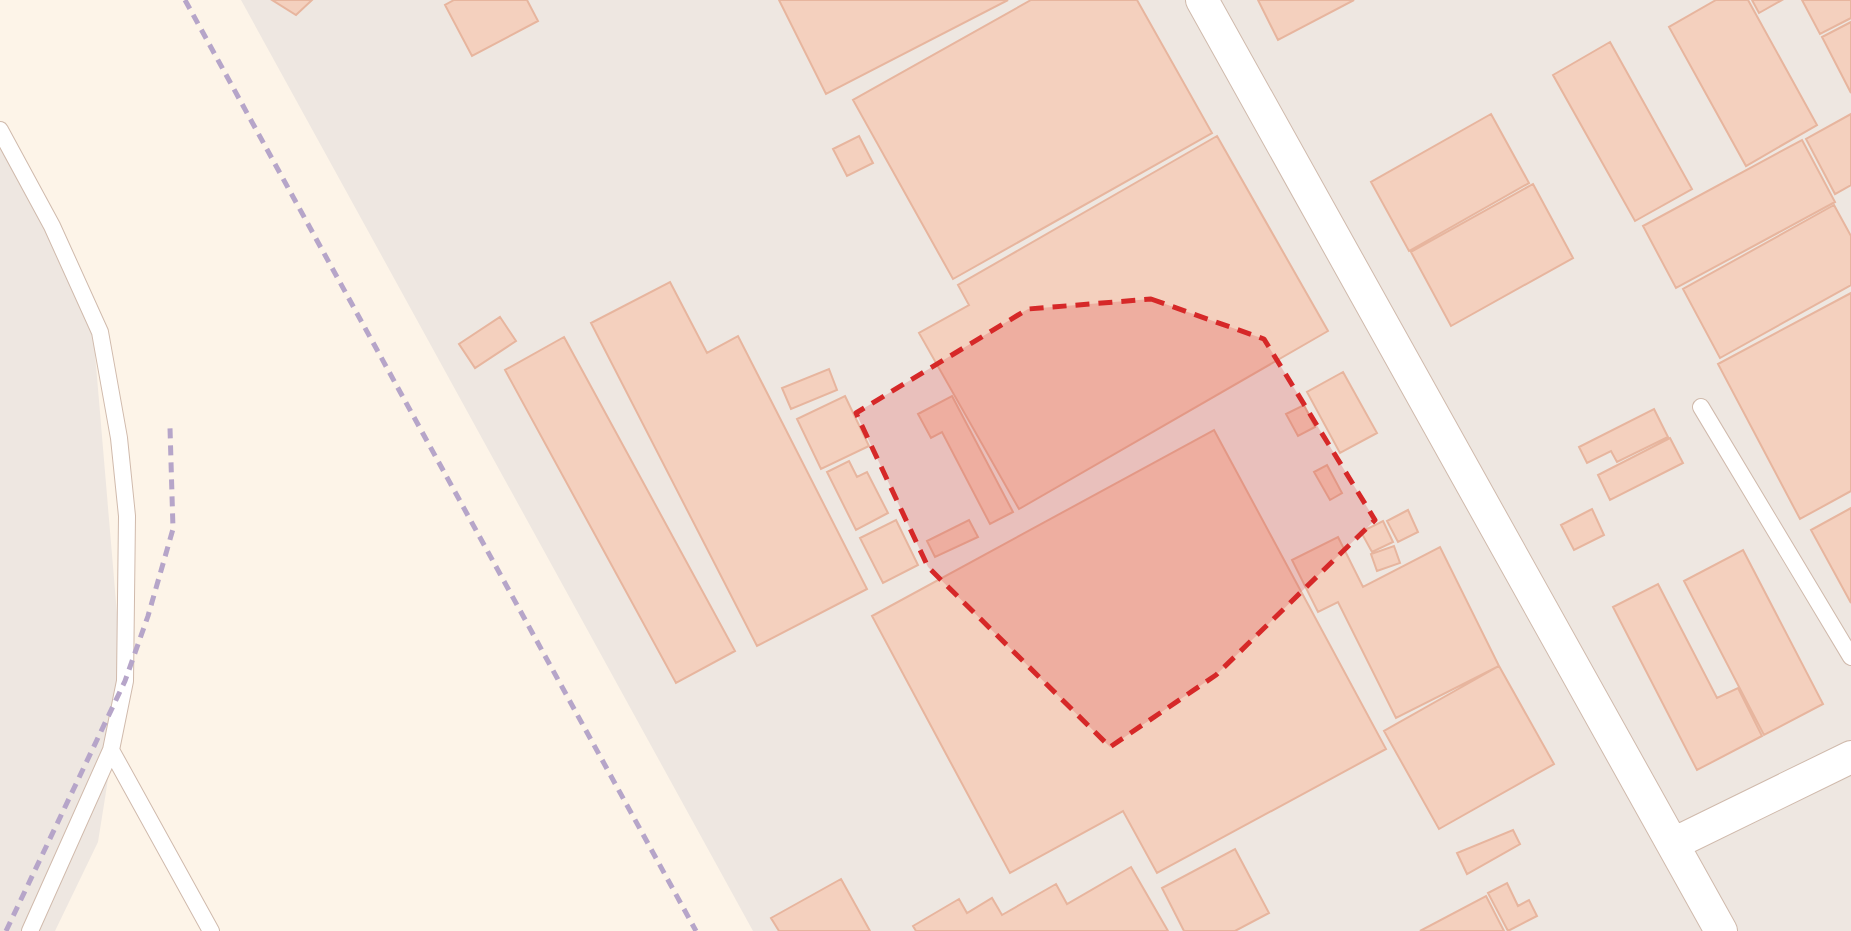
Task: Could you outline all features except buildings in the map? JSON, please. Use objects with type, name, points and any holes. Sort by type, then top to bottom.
[{"type":"street","points":[[1202,0],[1721,931]]},
{"type":"street","points":[[1673,844],[1851,757]]},
{"type":"lane","points":[[0,130],[52,226],[100,332],[119,438],[127,516],[125,681],[111,750],[30,931]]},
{"type":"lane","points":[[1701,407],[1851,657]]},
{"type":"lane","points":[[111,750],[211,931]]},
{"type":"highlighted area","points":[[1151,299],[1264,339],[1375,520],[1216,675],[1110,747],[928,567],[856,413],[1028,309]]},
{"type":"shaded area","points":[[241,0],[1851,0],[1851,931],[753,931]]},
{"type":"shaded area","points":[[0,138],[91,306],[123,685],[98,842],[55,931],[0,931]]},
{"type":"railway","points":[[185,0],[696,931]]},
{"type":"railway","points":[[6,931],[125,681],[148,616],[173,529],[170,428]]}]
